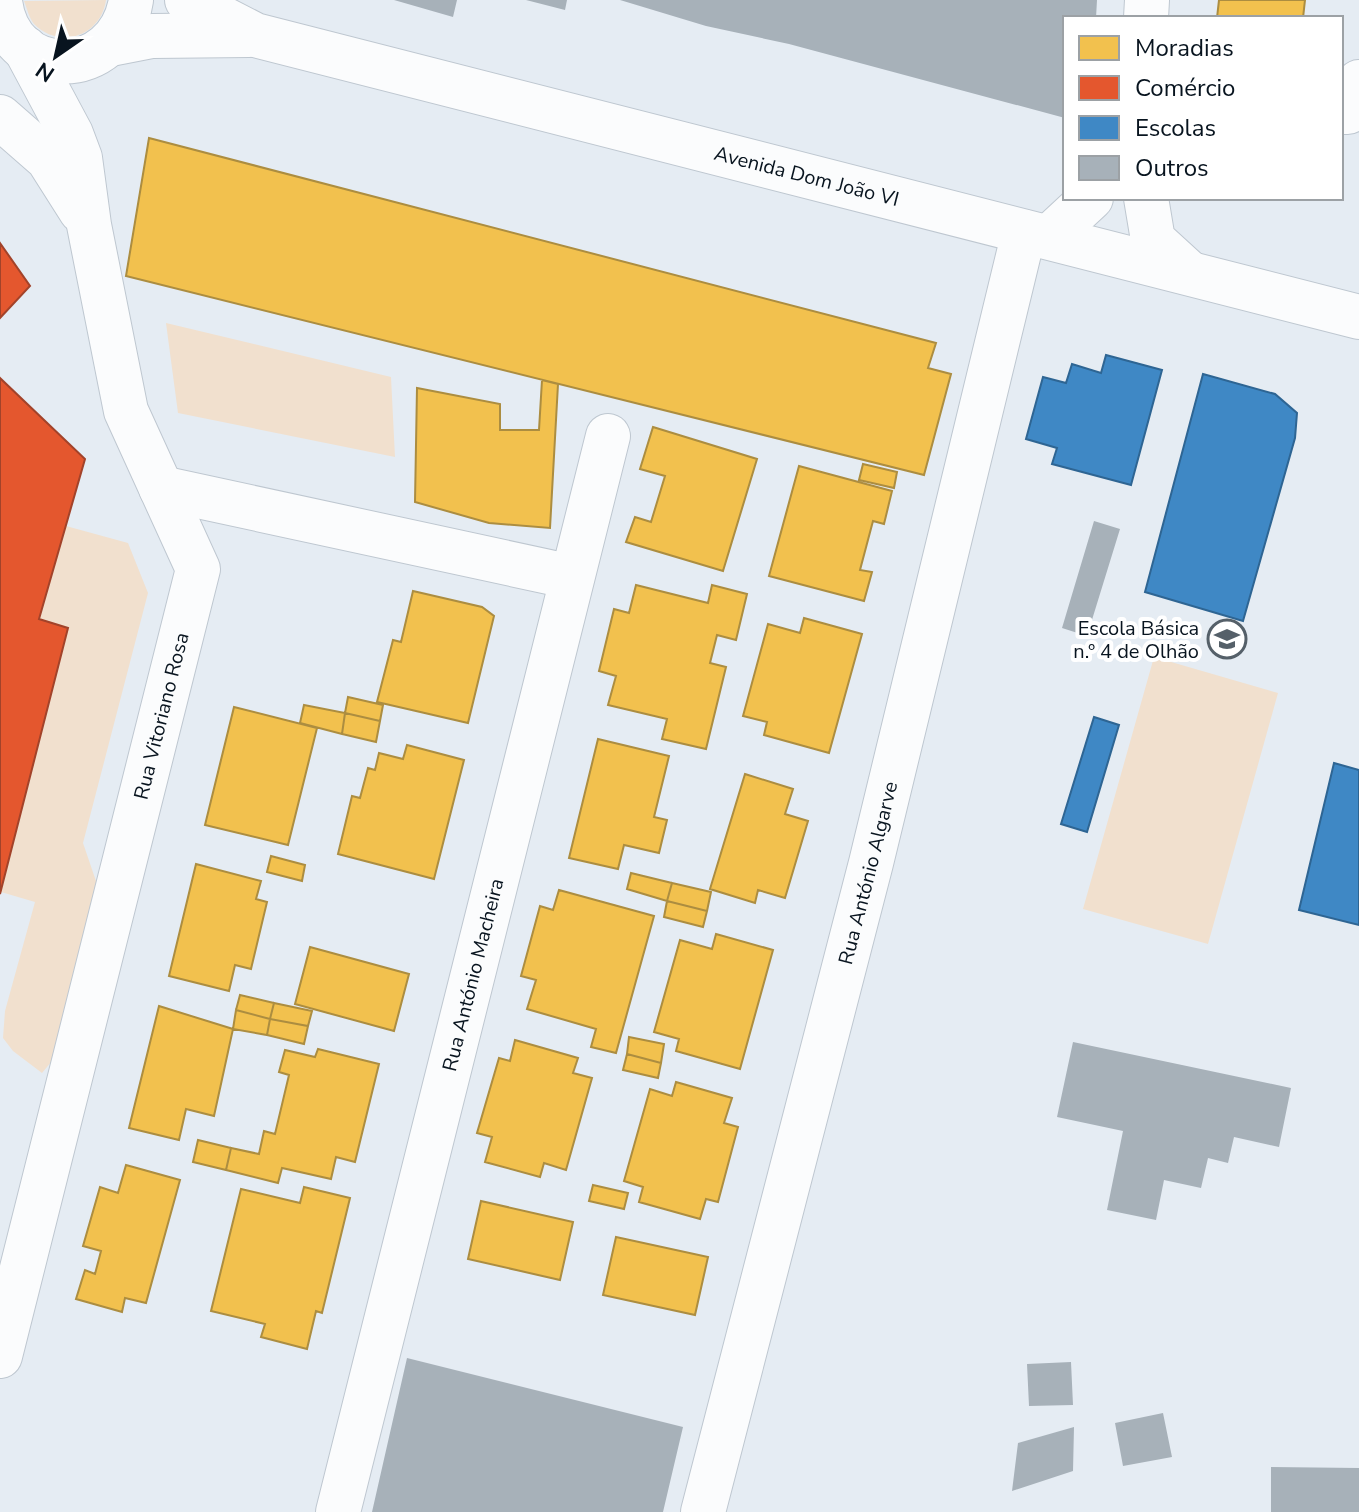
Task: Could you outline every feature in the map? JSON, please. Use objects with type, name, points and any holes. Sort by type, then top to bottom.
[{"type":"street","points":[[111,44],[128,17],[131,0]]},
{"type":"street","name":"Avenida Dom João VI","points":[[187,0],[255,35],[1359,317]]},
{"type":"street","name":"Avenida Dom João VI","points":[[8,27],[60,63],[97,55],[111,44],[152,36],[255,35]]},
{"type":"street","name":"Rua Vitoriano Rosa","points":[[0,1356],[198,569],[126,411],[89,225],[80,158],[71,134],[8,27]]},
{"type":"street","points":[[1343,112],[1348,112],[1359,82]]},
{"type":"street","points":[[0,117],[48,159],[89,225]]},
{"type":"street","points":[[1037,234],[1088,200]]},
{"type":"street","points":[[1146,200],[1153,240],[1188,272]]},
{"type":"street","name":"Rua António Algarve","points":[[703,1512],[1037,234]]},
{"type":"street","name":"Rua António Macheira","points":[[338,1512],[608,436]]},
{"type":"street","points":[[161,488],[572,577]]},
{"type":"shaded area","points":[[106,0],[96,23],[78,35],[67,37],[44,32],[34,24],[24,1]]},
{"type":"shaded area","points":[[166,323],[391,377],[395,457],[178,413]]},
{"type":"shaded area","points":[[66,526],[128,543],[148,593],[83,843],[97,884],[52,1061],[42,1073],[13,1051],[3,1038],[5,1011],[35,902],[1,892],[68,629],[39,619]]},
{"type":"shaded area","points":[[1154,657],[1278,693],[1208,944],[1083,909]]},
{"type":"building: Moradias","points":[[1219,0],[1305,0],[1303,16],[1217,16]]},
{"type":"building: Moradias","points":[[149,138],[936,343],[928,368],[951,374],[924,475],[126,276]]},
{"type":"building: Moradias","points":[[542,380],[558,384],[550,528],[489,523],[415,502],[417,388],[500,404],[500,430],[539,430]]},
{"type":"building: Moradias","points":[[653,427],[757,459],[723,571],[626,542],[635,517],[651,522],[665,476],[640,469]]},
{"type":"building: Moradias","points":[[863,464],[897,472],[894,488],[859,480]]},
{"type":"building: Moradias","points":[[799,466],[892,491],[884,524],[873,521],[860,570],[872,572],[864,601],[769,576]]},
{"type":"building: Moradias","points":[[636,585],[708,603],[712,585],[747,594],[736,640],[717,635],[710,663],[726,667],[706,749],[662,739],[667,719],[608,705],[616,676],[599,671],[614,609],[629,613]]},
{"type":"building: Moradias","points":[[413,591],[482,607],[494,616],[468,723],[377,702],[393,640],[401,642]]},
{"type":"building: Moradias","points":[[804,618],[862,634],[829,753],[764,735],[767,722],[743,716],[768,624],[800,633]]},
{"type":"building: Moradias","points":[[348,697],[383,705],[380,721],[345,713]]},
{"type":"building: Moradias","points":[[304,705],[345,713],[342,734],[300,723]]},
{"type":"building: Moradias","points":[[234,707],[317,728],[288,845],[205,825]]},
{"type":"building: Moradias","points":[[345,713],[380,721],[376,742],[342,734]]},
{"type":"building: Moradias","points":[[598,739],[669,756],[654,817],[667,820],[659,853],[624,845],[618,869],[569,858]]},
{"type":"building: Moradias","points":[[407,745],[464,760],[434,879],[338,854],[352,796],[360,798],[368,768],[375,770],[379,753],[403,759]]},
{"type":"building: Moradias","points":[[745,774],[793,789],[785,814],[808,821],[785,898],[758,890],[755,903],[710,889]]},
{"type":"building: Moradias","points":[[271,856],[305,865],[302,881],[267,872]]},
{"type":"building: Moradias","points":[[196,864],[261,881],[256,899],[267,902],[251,969],[235,965],[229,991],[169,976]]},
{"type":"building: Moradias","points":[[631,873],[672,883],[667,901],[627,889]]},
{"type":"building: Moradias","points":[[672,883],[711,892],[707,911],[667,901]]},
{"type":"building: Moradias","points":[[559,890],[654,916],[616,1053],[591,1047],[596,1029],[527,1009],[536,980],[521,976],[540,906],[553,910]]},
{"type":"building: Moradias","points":[[667,901],[707,911],[703,927],[664,917]]},
{"type":"building: Moradias","points":[[716,934],[773,950],[740,1069],[676,1051],[679,1039],[654,1032],[680,940],[712,949]]},
{"type":"building: Moradias","points":[[310,947],[409,974],[394,1031],[295,1004]]},
{"type":"building: Moradias","points":[[240,995],[274,1003],[270,1019],[236,1010]]},
{"type":"building: Moradias","points":[[274,1003],[312,1011],[308,1026],[270,1019]]},
{"type":"building: Moradias","points":[[159,1006],[233,1029],[214,1116],[186,1109],[179,1140],[129,1128]]},
{"type":"building: Moradias","points":[[236,1010],[270,1019],[267,1035],[233,1029]]},
{"type":"building: Moradias","points":[[270,1019],[308,1026],[304,1044],[267,1035]]},
{"type":"building: Moradias","points":[[629,1037],[664,1044],[661,1063],[627,1054]]},
{"type":"building: Moradias","points":[[515,1040],[578,1058],[573,1073],[592,1078],[566,1170],[544,1163],[540,1177],[485,1162],[492,1137],[477,1133],[499,1058],[510,1061]]},
{"type":"building: Moradias","points":[[318,1049],[379,1064],[355,1162],[336,1157],[331,1179],[282,1168],[278,1183],[226,1170],[231,1148],[259,1154],[264,1131],[275,1134],[289,1075],[279,1072],[285,1050],[315,1057]]},
{"type":"building: Moradias","points":[[627,1054],[661,1063],[658,1078],[623,1070]]},
{"type":"building: Moradias","points":[[676,1082],[732,1098],[724,1123],[738,1127],[718,1202],[706,1199],[700,1219],[639,1202],[643,1187],[624,1181],[650,1089],[672,1096]]},
{"type":"building: Moradias","points":[[198,1140],[231,1148],[226,1170],[193,1162]]},
{"type":"building: Moradias","points":[[126,1165],[180,1180],[146,1303],[125,1298],[122,1312],[76,1299],[85,1270],[95,1274],[101,1251],[83,1246],[100,1187],[118,1193]]},
{"type":"building: Moradias","points":[[593,1185],[628,1193],[624,1209],[589,1201]]},
{"type":"building: Moradias","points":[[304,1187],[350,1198],[322,1313],[316,1311],[307,1349],[261,1337],[265,1324],[211,1311],[241,1189],[300,1203]]},
{"type":"building: Moradias","points":[[481,1201],[573,1222],[560,1280],[468,1259]]},
{"type":"building: Moradias","points":[[616,1237],[708,1257],[695,1315],[603,1295]]},
{"type":"building: Comércio","points":[[0,243],[30,286],[0,318]]},
{"type":"building: Comércio","points":[[0,378],[85,459],[39,619],[68,628],[0,894]]},
{"type":"building: Escolas","points":[[1106,355],[1162,370],[1131,485],[1052,464],[1057,448],[1026,439],[1043,377],[1066,383],[1072,364],[1101,373]]},
{"type":"building: Escolas","points":[[1203,374],[1275,394],[1297,413],[1295,438],[1243,621],[1145,592]]},
{"type":"building: Escolas","points":[[1094,717],[1119,725],[1087,832],[1061,824]]},
{"type":"building: Escolas","points":[[1334,763],[1359,770],[1359,925],[1299,910]]},
{"type":"building: Outros","points":[[394,0],[457,0],[453,17]]},
{"type":"building: Outros","points":[[526,0],[567,0],[565,10]]},
{"type":"building: Outros","points":[[620,0],[1097,0],[1096,16],[1063,16],[1063,117],[789,44],[706,26]]},
{"type":"building: Outros","points":[[1094,521],[1120,529],[1087,636],[1062,628]]},
{"type":"building: Outros","points":[[1073,1042],[1291,1088],[1279,1147],[1234,1137],[1228,1163],[1208,1158],[1201,1188],[1164,1180],[1156,1220],[1107,1210],[1123,1131],[1057,1117]]},
{"type":"building: Outros","points":[[407,1358],[683,1427],[663,1512],[372,1512]]},
{"type":"building: Outros","points":[[1071,1362],[1073,1405],[1029,1406],[1027,1364]]},
{"type":"building: Outros","points":[[1163,1413],[1172,1457],[1123,1466],[1115,1423]]},
{"type":"building: Outros","points":[[1074,1427],[1073,1471],[1012,1491],[1018,1443]]},
{"type":"building: Outros","points":[[1271,1467],[1359,1468],[1359,1512],[1271,1512]]},
{"type":"place","name":"Escola Básica n.º 4 de Olhão","points":[[1227,639]]}]
